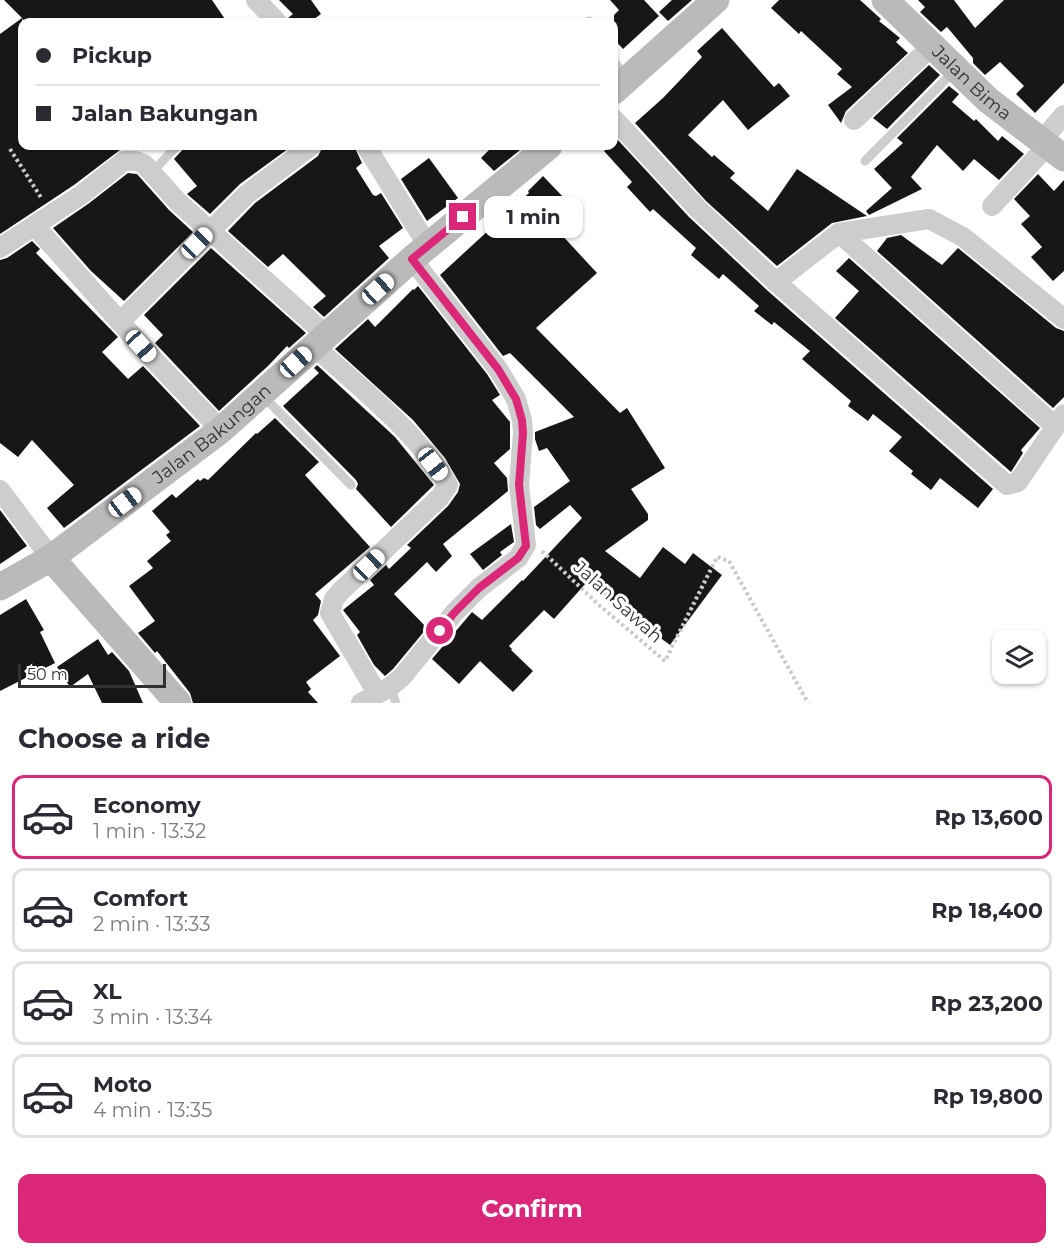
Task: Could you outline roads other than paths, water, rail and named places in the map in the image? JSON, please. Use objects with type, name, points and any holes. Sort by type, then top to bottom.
[{"type":"main road","points":[[618,77],[716,0]]},
{"type":"main road","name":"Jalan Bima","points":[[885,0],[988,100],[1051,148]]},
{"type":"main road","name":"Jalan Bakungan","points":[[0,587],[51,558],[221,430],[420,252],[544,150]]},
{"type":"main road","points":[[51,558],[178,703]]},
{"type":"street","points":[[256,0],[273,18]]},
{"type":"street","points":[[854,120],[932,45]]},
{"type":"street","points":[[992,206],[1051,148],[1064,115]]},
{"type":"street","points":[[618,123],[698,209],[776,282],[1007,485],[1018,482],[1060,420],[839,233]]},
{"type":"street","points":[[120,322],[247,194],[306,150]]},
{"type":"street","points":[[0,248],[81,195],[124,161],[144,164],[178,202],[320,341],[426,454],[448,485],[440,497],[340,592],[331,607],[330,614],[381,697],[419,657],[454,613],[473,594],[518,558],[526,546],[526,535],[519,485],[523,433],[516,399],[420,252],[368,150]]},
{"type":"street","points":[[776,282],[839,233],[929,219],[963,237],[1064,319]]},
{"type":"street","points":[[35,226],[120,322],[221,430]]},
{"type":"street","points":[[0,490],[51,558]]},
{"type":"lane","points":[[865,161],[956,69]]},
{"type":"lane","points":[[151,172],[173,150]]},
{"type":"lane","points":[[261,394],[351,485]]}]
